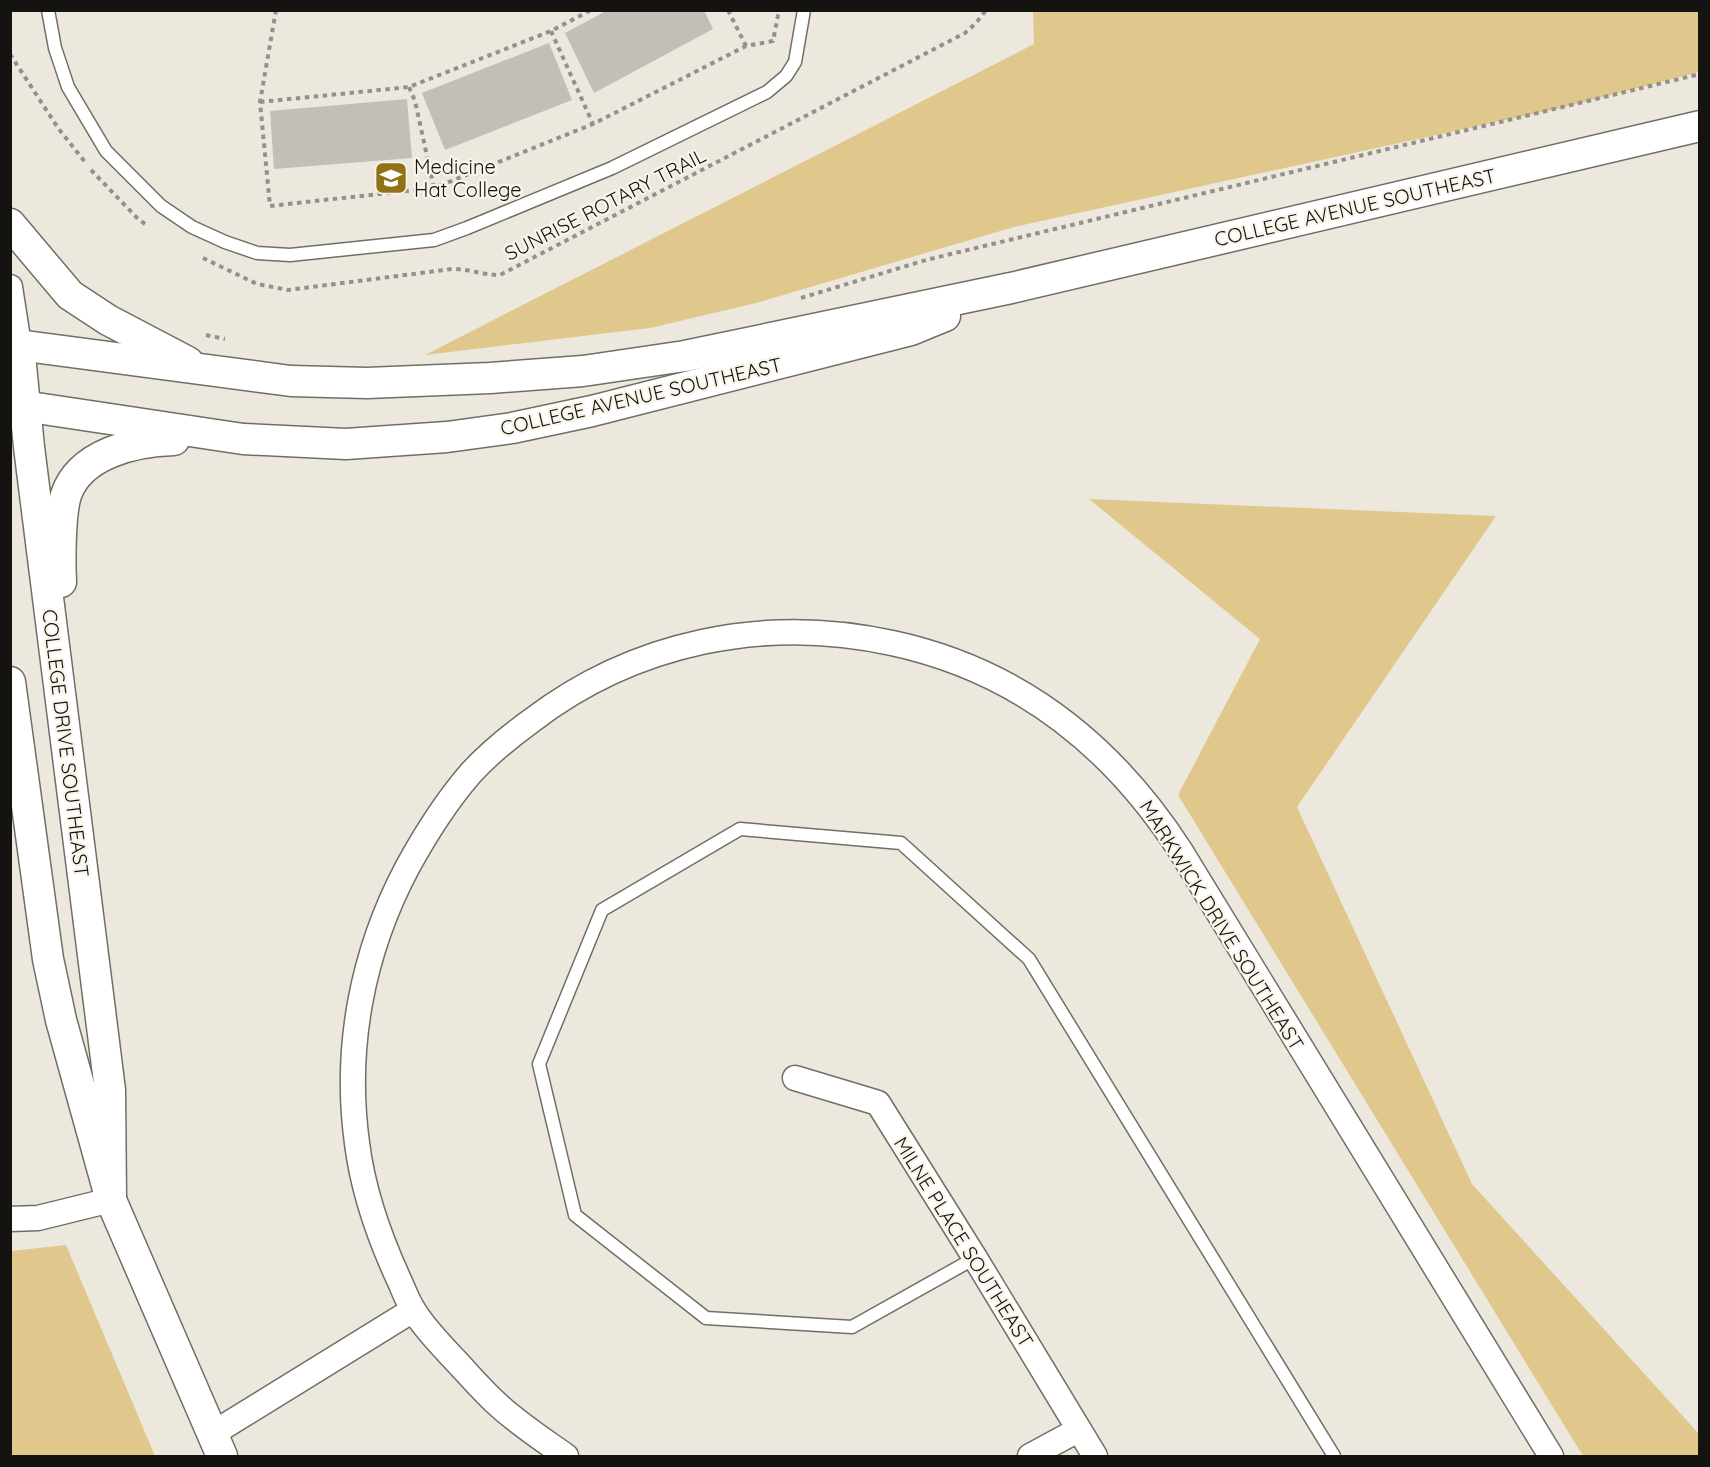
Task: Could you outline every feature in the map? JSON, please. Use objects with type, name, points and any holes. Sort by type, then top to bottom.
[{"type":"street","name":"COLLEGE AVENUE SOUTHEAST","points":[[15,344],[291,381],[367,383],[490,378],[583,371],[685,356],[1011,288],[1700,126]]},
{"type":"street","points":[[10,224],[70,295],[108,320],[204,371]]},
{"type":"street","name":"COLLEGE DRIVE SOUTHEAST","points":[[10,287],[17,405],[67,753],[110,1090],[111,1200]]},
{"type":"street","name":"COLLEGE AVENUE SOUTHEAST","points":[[17,405],[243,439],[346,444],[447,437],[512,428],[592,411],[911,330],[1011,288]]},
{"type":"street","points":[[67,753],[60,569],[62,515],[66,494],[77,476],[89,465],[109,452],[132,444],[161,440],[243,439]]},
{"type":"street","name":"MARKWICK DRIVE SOUTHEAST","points":[[566,1456],[497,1404],[441,1345],[413,1310],[393,1269],[371,1212],[360,1170],[352,1084],[358,1017],[371,952],[390,899],[424,837],[448,801],[497,747],[553,704],[611,671],[700,642],[772,631],[837,633],[910,647],[945,657],[1019,691],[1085,739],[1121,772],[1156,814],[1180,850],[1551,1456]]},
{"type":"street","name":"COLLEGE DRIVE SOUTHEAST","points":[[10,682],[48,959],[61,1020],[111,1200],[217,1445]]},
{"type":"street","name":"MILNE PLACE SOUTHEAST","points":[[795,1078],[878,1104],[1095,1456]]},
{"type":"street","points":[[10,1219],[38,1218],[111,1200]]},
{"type":"street","points":[[217,1445],[413,1310]]},
{"type":"street","points":[[1030,1456],[1078,1430]]},
{"type":"lane","points":[[48,10],[55,48],[68,87],[106,151],[161,206],[192,227],[257,254],[290,255],[434,240],[612,168],[766,92],[786,76],[795,62],[804,10]]},
{"type":"lane","points":[[55,48],[57,10]]},
{"type":"lane","points":[[975,1258],[852,1327],[706,1318],[575,1215],[538,1064],[602,910],[740,829],[901,843],[1029,959],[1334,1456]]},
{"type":"path","points":[[276,10],[260,102],[270,206],[434,188],[593,124],[746,46],[773,41],[779,10]]},
{"type":"path","points":[[260,102],[410,87],[551,31],[591,10]]},
{"type":"path","points":[[728,10],[746,46]]},
{"type":"path","name":"SUNRISE ROTARY TRAIL","points":[[197,255],[257,284],[288,290],[452,268],[479,274],[500,275],[964,33],[986,10]]},
{"type":"path","points":[[551,31],[593,124]]},
{"type":"path","points":[[10,54],[58,128],[101,182],[138,219],[154,230]]},
{"type":"path","points":[[794,300],[926,260],[1700,74]]},
{"type":"path","points":[[410,87],[434,188]]},
{"type":"path","points":[[197,331],[230,340]]},
{"type":"shaded area","points":[[1033,11],[1699,11],[1699,72],[1561,108],[1014,227],[756,303],[650,328],[425,355],[1034,44]]},
{"type":"shaded area","points":[[1089,499],[1496,516],[1297,807],[1472,1184],[1699,1434],[1699,1456],[1583,1456],[1178,795],[1260,639]]},
{"type":"shaded area","points":[[66,1245],[155,1456],[11,1456],[11,1251]]},
{"type":"building","points":[[608,10],[704,10],[713,29],[594,93],[565,33]]},
{"type":"building","points":[[549,43],[572,100],[445,150],[422,93]]},
{"type":"building","points":[[407,99],[412,158],[274,169],[270,111]]},
{"type":"place","name":"Medicine Hat College","points":[[391,178]]}]
